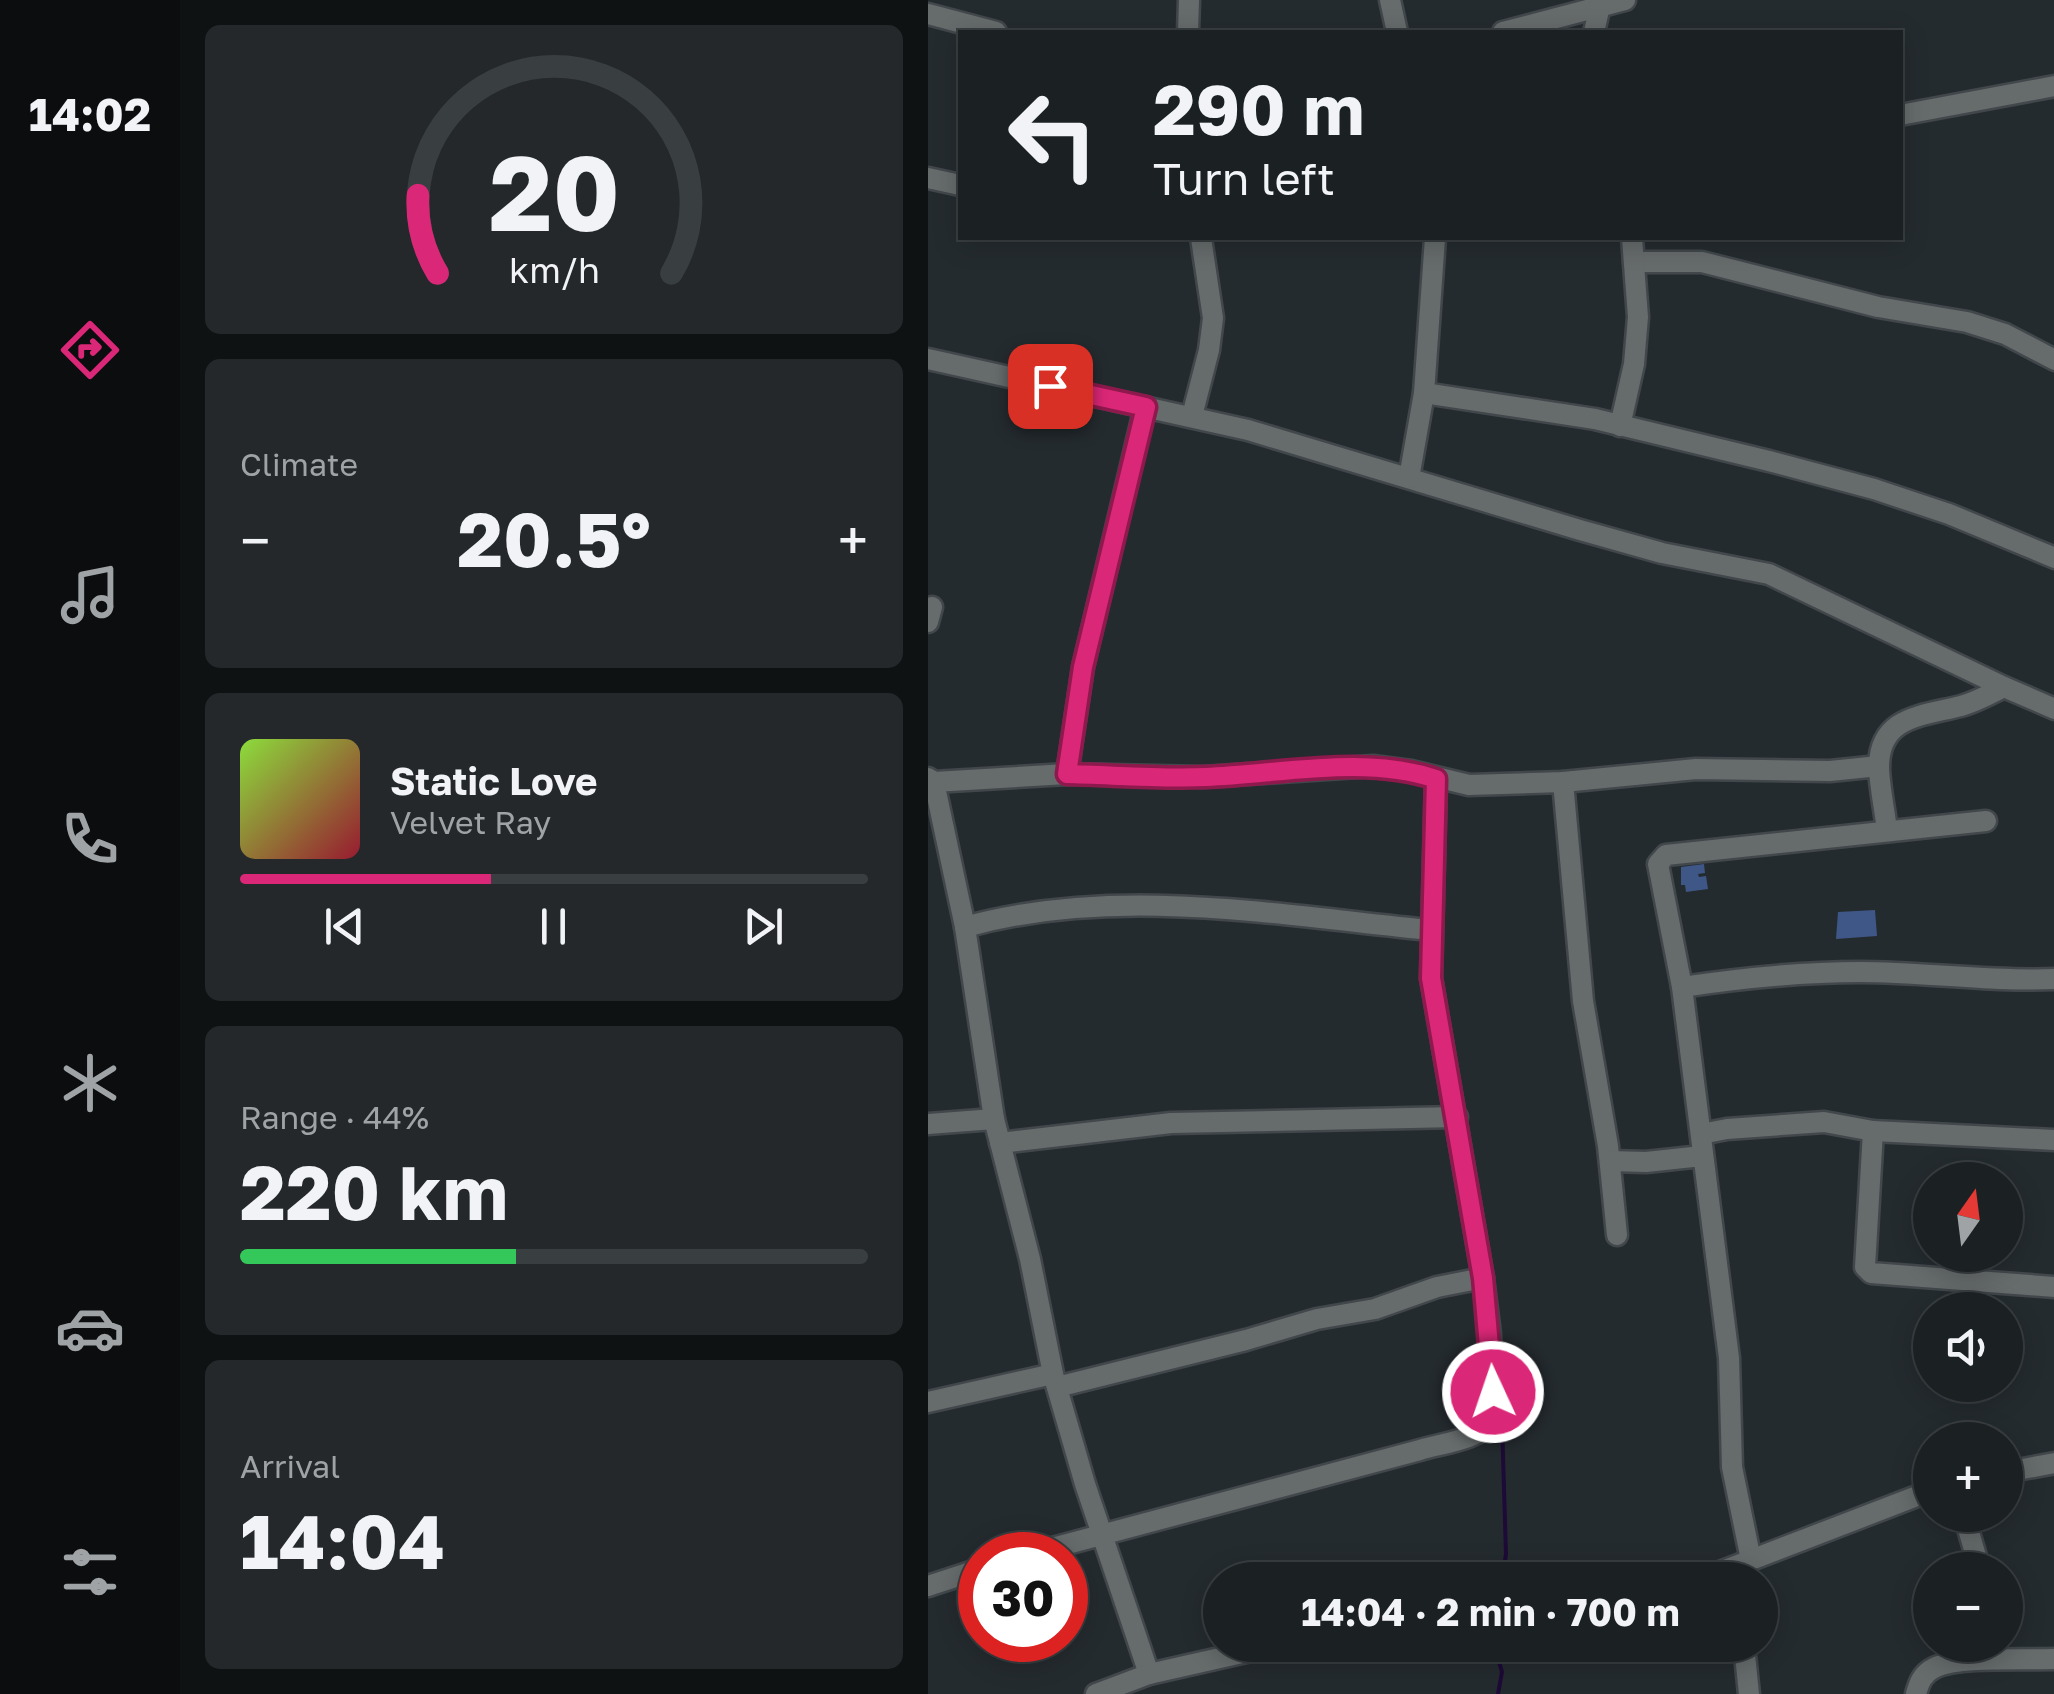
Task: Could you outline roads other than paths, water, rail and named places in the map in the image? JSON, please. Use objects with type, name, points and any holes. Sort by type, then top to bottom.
[{"type":"street","points":[[1188,30],[1189,0]]},
{"type":"street","points":[[1390,0],[1397,30]]},
{"type":"street","points":[[1510,30],[1625,0]]},
{"type":"street","points":[[1594,30],[1600,6]]},
{"type":"street","points":[[928,14],[988,30]]},
{"type":"street","points":[[1562,16],[1577,30]]},
{"type":"street","points":[[1903,115],[2054,86]]},
{"type":"street","points":[[928,178],[958,185]]},
{"type":"street","points":[[1192,416],[1213,318],[1201,240]]},
{"type":"street","points":[[1409,478],[1424,394],[1435,240]]},
{"type":"street","points":[[1620,426],[1634,364],[1638,317],[1632,240]]},
{"type":"street","points":[[1634,262],[1702,262],[1878,307],[1968,322],[2005,334],[2054,360]]},
{"type":"street","points":[[928,359],[1192,416],[1662,553],[1769,574],[2004,688],[2054,708]]},
{"type":"street","points":[[1424,394],[1542,410],[1620,426],[1874,489],[1949,514],[2054,558]]},
{"type":"street","points":[[1067,774],[1083,667],[1146,407]]},
{"type":"street","points":[[1887,831],[1879,766],[1883,744],[1901,721],[1966,705],[2004,688]]},
{"type":"street","points":[[1149,1674],[1100,1533],[1055,1380],[1030,1259],[994,1119],[966,927],[931,780],[1067,774],[1203,777],[1374,766],[1410,770],[1469,785],[1563,782],[1696,768],[1830,772],[1879,766]]},
{"type":"street","points":[[1088,1537],[1287,1487],[1488,1428],[1494,1420],[1483,1278],[1431,978],[1436,779]]},
{"type":"street","points":[[1563,782],[1583,1000],[1610,1161],[1618,1236]]},
{"type":"street","points":[[1751,1560],[1732,1467],[1728,1358],[1682,987],[1658,864],[1666,855],[1986,822]]},
{"type":"street","points":[[966,927],[1038,910],[1119,907],[1212,909],[1430,930]]},
{"type":"street","points":[[1682,987],[1802,973],[1953,975],[2004,982],[2054,979]]},
{"type":"street","points":[[1000,1143],[1171,1123],[1456,1117]]},
{"type":"street","points":[[928,1124],[994,1119]]},
{"type":"street","points":[[1700,1134],[1727,1128],[1824,1122],[1872,1131],[2054,1140]]},
{"type":"street","points":[[1872,1131],[1865,1266],[1871,1273],[2054,1286]]},
{"type":"street","points":[[1610,1161],[1702,1156]]},
{"type":"street","points":[[928,1402],[1246,1340],[1483,1278]]},
{"type":"street","points":[[2023,1469],[2054,1463]]},
{"type":"street","points":[[1748,1562],[1913,1498]]},
{"type":"street","points":[[928,1586],[958,1576]]},
{"type":"street","points":[[1916,1694],[1921,1679],[1934,1668],[1954,1662],[2054,1659]]},
{"type":"street","points":[[1096,1694],[1149,1674],[1203,1662]]},
{"type":"street","points":[[1746,1662],[1749,1694]]},
{"type":"waterway","points":[[1502,1423],[1505,1562]]},
{"type":"waterway","points":[[1498,1694],[1502,1672],[1499,1662]]}]
